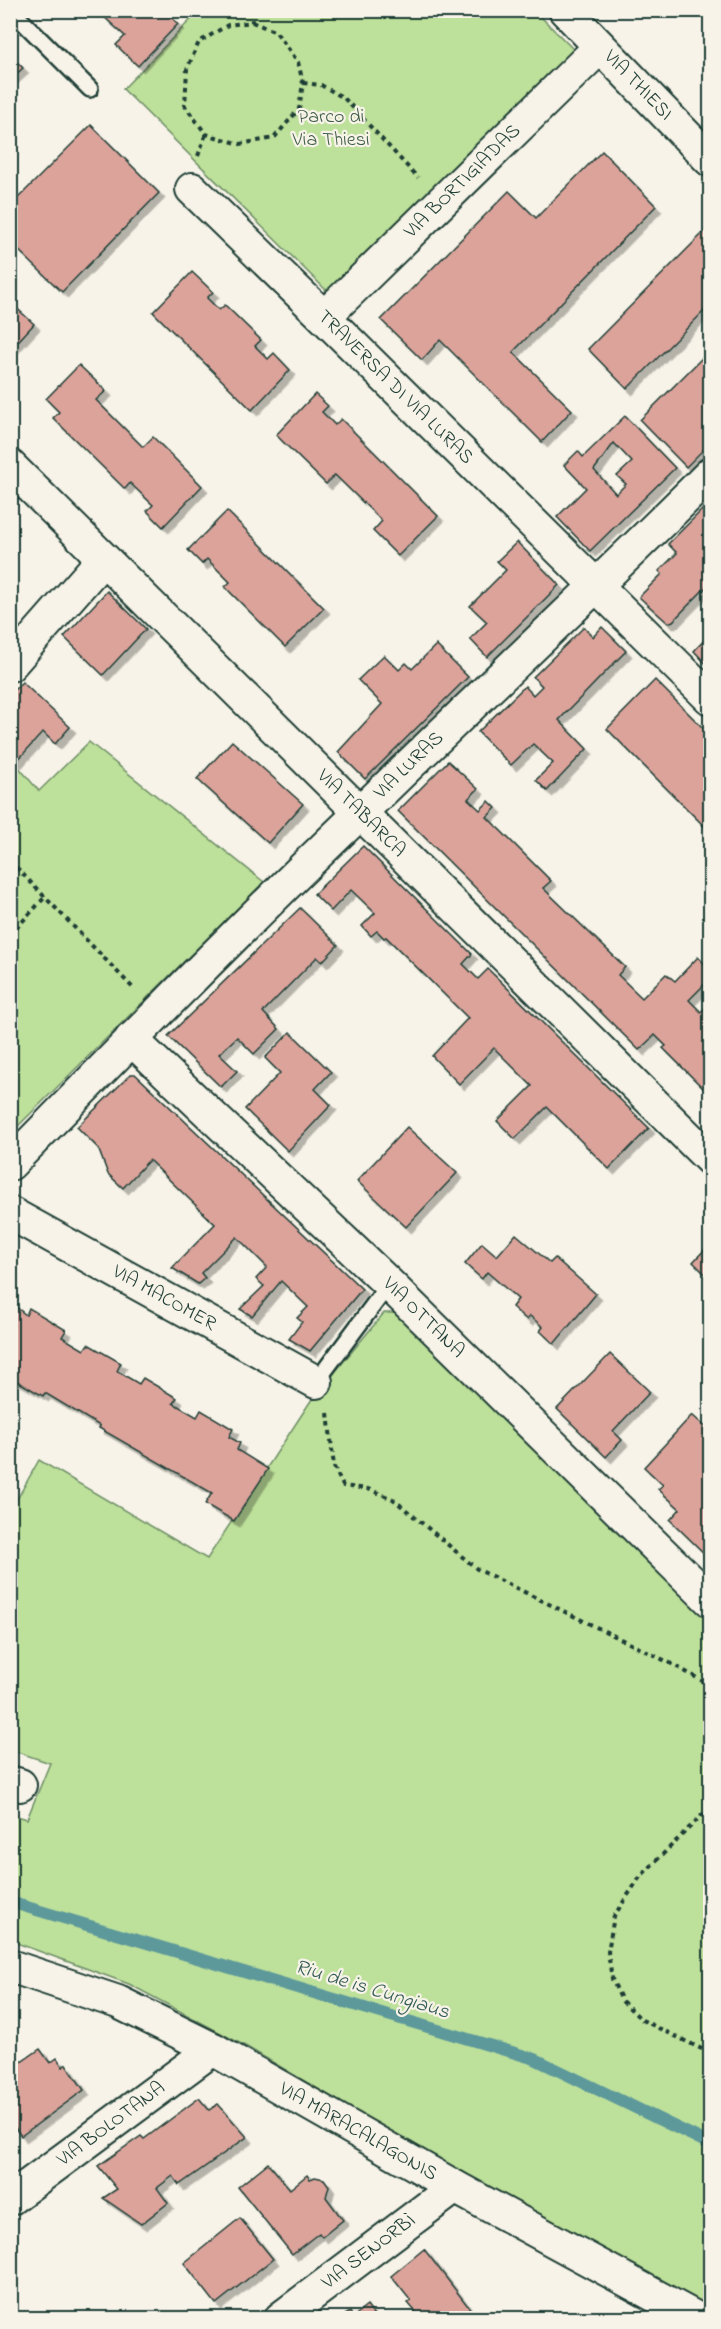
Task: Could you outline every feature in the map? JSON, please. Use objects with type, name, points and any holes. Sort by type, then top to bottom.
[{"type":"street","name":"VIA THIESI","points":[[565,10],[711,160]]},
{"type":"street","name":"VIA BORTIGIADAS","points":[[324,317],[600,47]]},
{"type":"street","name":"TRAVERSA DI VIA LURAS","points":[[192,189],[711,698]]},
{"type":"street","name":"VIA TABARCA","points":[[10,466],[711,1159]]},
{"type":"street","name":"VIA LURAS","points":[[10,1164],[131,1039],[360,812],[598,586],[711,474]]},
{"type":"street","points":[[10,665],[103,559]]},
{"type":"street","name":"VIA OTTANA","points":[[131,1039],[389,1284],[711,1600]]},
{"type":"street","name":"VIA MACOMER","points":[[10,1213],[316,1382]]},
{"type":"street","name":"VIA MARACALAGONIS","points":[[10,1966],[118,2002],[213,2049],[455,2187],[696,2319]]},
{"type":"street","name":"VIA BOLOTANA","points":[[10,2199],[213,2049]]},
{"type":"street","name":"VIA SENORBÌ","points":[[281,2319],[455,2187]]},
{"type":"lane","points":[[11,10],[90,89]]},
{"type":"lane","points":[[316,1382],[389,1284]]},
{"type":"path","points":[[251,10],[252,22]]},
{"type":"path","points":[[252,22],[276,32],[298,62],[303,83],[299,109],[274,138],[240,144],[206,134],[185,106],[187,69],[199,42],[228,25],[252,22]]},
{"type":"path","points":[[303,83],[321,85],[344,98],[442,202]]},
{"type":"path","points":[[10,861],[145,1000],[159,1011]]},
{"type":"path","points":[[10,935],[45,897]]},
{"type":"path","points":[[316,1382],[326,1398],[334,1467],[343,1486],[368,1489],[393,1499],[477,1569],[711,1685]]},
{"type":"path","points":[[711,1807],[640,1877],[614,1916],[608,1952],[612,1979],[622,2001],[642,2020],[711,2053]]},
{"type":"green space","name":"Parco di Via Thiesi","points":[[199,11],[535,11],[574,50],[331,295],[123,89]]},
{"type":"green space","points":[[89,742],[264,882],[11,1133],[10,757],[39,791]]},
{"type":"green space","points":[[384,1313],[403,1313],[612,1516],[710,1616],[710,2314],[390,2132],[247,2047],[129,1984],[11,1941],[11,1814],[27,1819],[50,1763],[11,1750],[11,1510],[39,1460],[207,1559],[310,1402]]},
{"type":"building","points":[[108,10],[164,10],[178,24],[138,66],[116,45],[125,36],[103,16]]},
{"type":"building","points":[[10,55],[23,68],[10,80]]},
{"type":"building","points":[[91,125],[159,193],[62,292],[10,242],[10,206]]},
{"type":"building","points":[[602,151],[656,206],[513,352],[572,410],[542,442],[440,340],[422,360],[381,320],[509,191],[536,218]]},
{"type":"building","points":[[710,226],[710,305],[627,389],[588,349]]},
{"type":"building","points":[[192,272],[213,292],[207,298],[219,310],[225,305],[261,340],[255,346],[268,359],[274,353],[290,370],[252,410],[153,312]]},
{"type":"building","points":[[10,302],[34,324],[10,350]]},
{"type":"building","points":[[710,350],[710,443],[686,467],[640,420]]},
{"type":"building","points":[[79,365],[106,391],[96,400],[143,447],[153,437],[202,486],[163,527],[147,511],[153,505],[130,483],[125,489],[53,418],[59,412],[46,399]]},
{"type":"building","points":[[315,394],[328,406],[322,412],[335,425],[341,419],[438,516],[398,556],[373,531],[382,521],[335,475],[326,484],[276,435]]},
{"type":"building","points":[[625,416],[675,468],[590,551],[557,517],[586,488],[564,465],[578,451],[583,457]],"holes":[[[614,443],[632,462],[617,476],[626,484],[616,494],[594,470]]]},
{"type":"building","points":[[710,502],[710,588],[708,585],[673,621],[668,623],[639,597],[662,574],[659,571],[677,553],[668,544]]},
{"type":"building","points":[[227,511],[324,608],[285,647],[225,587],[230,582],[207,559],[202,564],[188,550]]},
{"type":"building","points":[[517,542],[559,585],[487,657],[470,639],[487,622],[470,606],[506,570],[497,561]]},
{"type":"building","points":[[107,591],[146,629],[103,675],[64,637]]},
{"type":"building","points":[[584,627],[593,637],[602,627],[626,651],[559,720],[587,749],[547,791],[536,780],[553,763],[533,744],[511,765],[478,732],[525,686],[533,695],[542,686],[533,677]]},
{"type":"building","points":[[710,634],[710,668],[694,651]]},
{"type":"building","points":[[436,645],[468,677],[365,779],[338,752],[382,704],[358,680],[384,655],[399,670],[406,663],[412,669]]},
{"type":"building","points":[[655,680],[710,735],[710,832],[607,729]]},
{"type":"building","points":[[22,682],[70,727],[55,744],[43,732],[16,762],[10,757],[10,694]]},
{"type":"building","points":[[232,741],[303,804],[268,843],[197,779]]},
{"type":"building","points":[[448,761],[478,789],[468,799],[480,810],[489,801],[496,808],[487,817],[551,881],[543,888],[625,967],[618,975],[642,998],[666,974],[675,981],[698,957],[710,969],[710,979],[689,1000],[701,1012],[708,1005],[710,1008],[710,1095],[663,1048],[666,1046],[655,1035],[639,1050],[398,811]]},
{"type":"building","points":[[363,846],[472,954],[463,964],[478,979],[488,969],[649,1128],[609,1169],[547,1107],[515,1139],[497,1121],[532,1086],[494,1048],[459,1084],[432,1056],[468,1018],[386,937],[384,938],[377,931],[371,936],[362,926],[375,913],[351,890],[331,911],[314,894]]},
{"type":"building","points":[[300,908],[338,945],[322,962],[317,957],[263,1012],[279,1029],[254,1054],[237,1037],[219,1054],[237,1071],[221,1087],[168,1036]]},
{"type":"building","points":[[290,1032],[331,1072],[315,1089],[331,1105],[288,1151],[245,1109],[280,1073],[265,1058]]},
{"type":"building","points":[[131,1074],[135,1074],[362,1289],[310,1351],[289,1339],[302,1322],[297,1318],[308,1307],[281,1281],[252,1316],[240,1309],[264,1286],[256,1279],[267,1267],[237,1237],[201,1273],[205,1278],[198,1284],[172,1268],[215,1224],[149,1160],[123,1188],[108,1174],[98,1148],[77,1127]]},
{"type":"building","points":[[407,1127],[457,1173],[406,1227],[357,1181]]},
{"type":"building","points":[[516,1234],[550,1263],[555,1258],[596,1294],[554,1344],[540,1331],[543,1327],[530,1316],[527,1320],[512,1307],[518,1299],[487,1272],[482,1279],[465,1264],[482,1243],[497,1256]]},
{"type":"building","points":[[710,1244],[710,1279],[693,1262]]},
{"type":"building","points":[[10,1302],[26,1315],[29,1308],[66,1330],[62,1337],[84,1350],[88,1344],[121,1363],[117,1371],[139,1384],[143,1378],[177,1398],[173,1403],[197,1417],[201,1410],[233,1429],[229,1437],[240,1443],[237,1450],[268,1469],[234,1521],[205,1504],[212,1493],[99,1428],[100,1426],[45,1393],[43,1396],[10,1377]]},
{"type":"building","points":[[610,1354],[650,1392],[613,1431],[622,1440],[606,1457],[557,1409]]},
{"type":"building","points":[[692,1415],[710,1431],[707,1438],[710,1442],[710,1559],[670,1520],[680,1509],[658,1489],[663,1485],[644,1467]]},
{"type":"building","points":[[40,2049],[50,2063],[57,2058],[63,2067],[66,2064],[84,2090],[21,2136],[10,2121],[10,2106],[12,2105],[10,2102],[10,2070]]},
{"type":"building","points":[[199,2098],[209,2110],[218,2104],[247,2137],[179,2185],[173,2176],[157,2188],[168,2203],[141,2224],[103,2198],[117,2189],[98,2166],[141,2136],[144,2139]]},
{"type":"building","points":[[268,2163],[290,2189],[307,2175],[310,2179],[315,2177],[324,2179],[329,2186],[326,2197],[343,2220],[322,2237],[319,2233],[292,2254],[238,2187]]},
{"type":"building","points":[[240,2218],[273,2259],[216,2304],[184,2263]]},
{"type":"building","points":[[424,2249],[471,2310],[461,2318],[421,2318],[408,2303],[411,2301],[391,2276]]},
{"type":"building","points":[[367,2306],[376,2318],[340,2318],[350,2312],[353,2317]]},
{"type":"waterway","name":"Riu de is Cungiaus","points":[[10,1902],[535,2059],[710,2144]]}]
